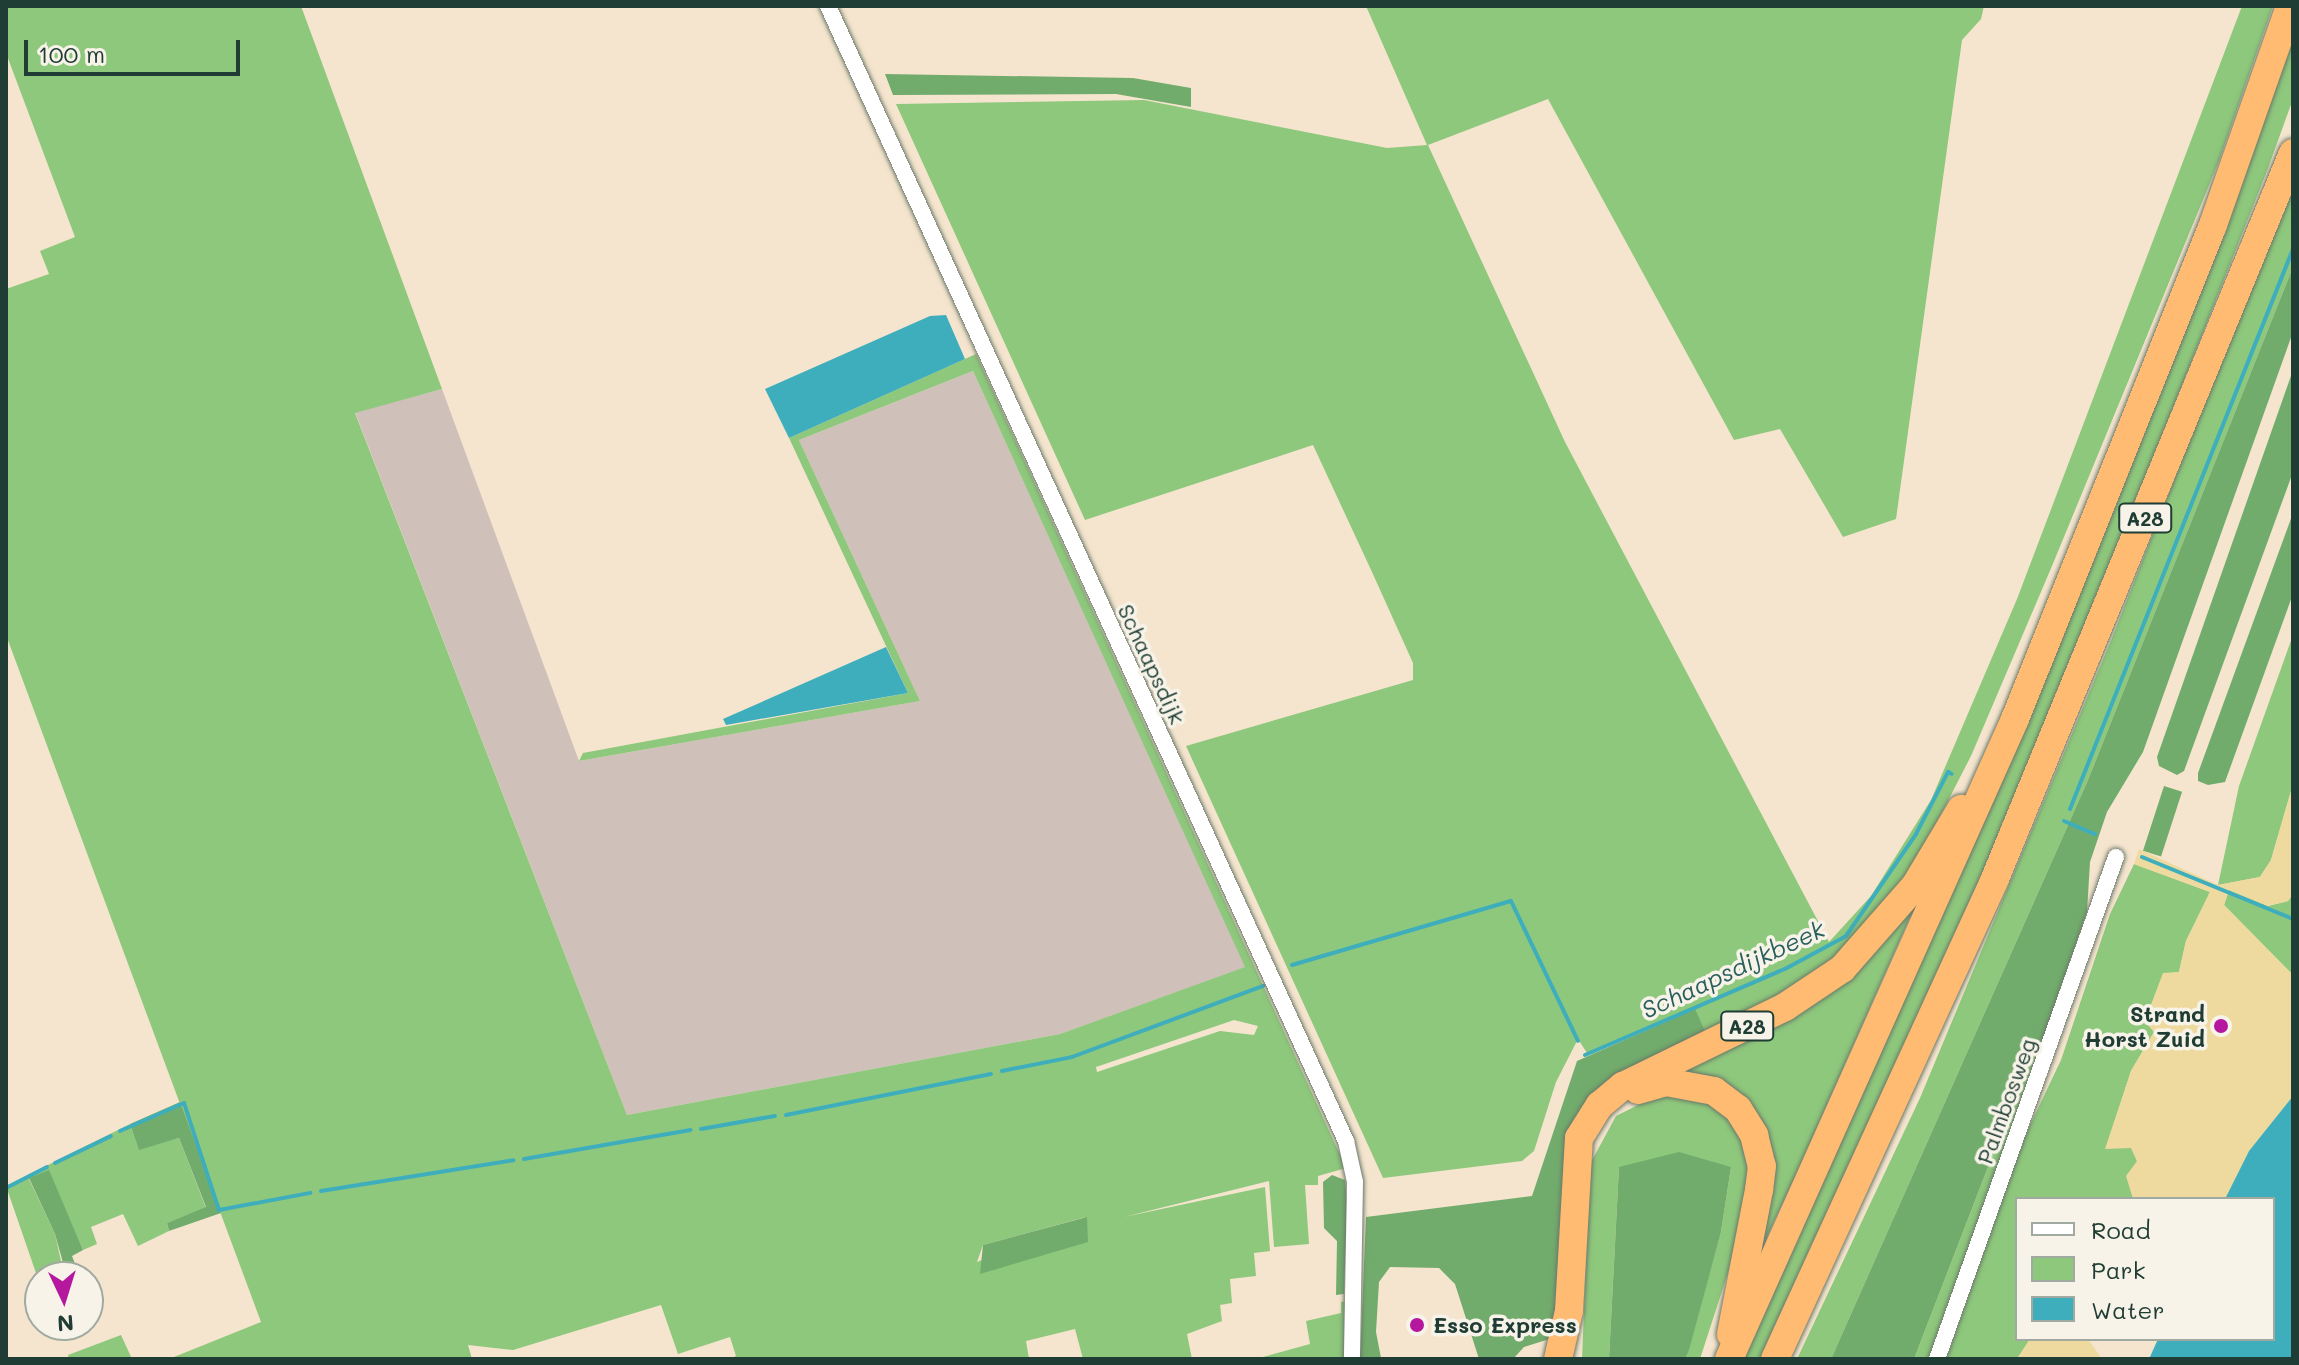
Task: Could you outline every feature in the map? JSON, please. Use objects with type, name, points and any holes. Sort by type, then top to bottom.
[{"type":"highway","name":"A28","points":[[1728,1359],[2015,719],[2213,225],[2290,6]]},
{"type":"highway","name":"A28","points":[[1775,1359],[1994,881],[2293,153]]},
{"type":"highway","name":"A28","points":[[1558,1359],[1569,1311],[1579,1138],[1600,1105],[1641,1076],[1805,996],[1842,969],[1915,886],[2015,719]]},
{"type":"highway","name":"A28","points":[[1575,1359],[1590,1148],[1616,1106],[1635,1091],[1666,1082],[1714,1091],[1738,1109],[1758,1150],[1759,1190],[1736,1289],[1728,1359]]},
{"type":"street","name":"Schaapsdijk","points":[[828,6],[1346,1141],[1355,1182],[1352,1359]]},
{"type":"street","name":"Palmbosweg","points":[[1937,1359],[2116,857]]},
{"type":"shaded area","points":[[973,371],[1246,967],[1060,1034],[627,1115],[355,412],[442,389],[579,761],[920,701],[799,440]]},
{"type":"green space","points":[[6,6],[301,6],[442,389],[355,413],[627,1115],[1060,1034],[1245,967],[973,371],[799,440],[920,701],[579,761],[583,753],[908,693],[789,438],[976,354],[1346,1168],[1318,1176],[1318,1185],[1305,1185],[1309,1244],[1274,1247],[1269,1181],[1124,1217],[1265,1187],[1270,1251],[1254,1253],[1256,1276],[1230,1279],[1232,1303],[1220,1305],[1222,1321],[1187,1334],[1192,1359],[1083,1359],[1075,1329],[1026,1341],[1029,1359],[730,1359],[736,1356],[730,1337],[678,1354],[661,1305],[513,1350],[468,1345],[472,1359],[169,1359],[261,1322],[6,635],[6,289],[49,274],[40,251],[75,237],[6,53]],"holes":[[[1234,1020],[1258,1026],[1254,1035],[1220,1031],[1097,1072],[1096,1067]],[[1086,1217],[977,1262],[983,1245]]]},
{"type":"green space","points":[[1366,6],[1984,6],[1981,19],[1962,40],[1896,519],[1843,537],[1780,429],[1734,440],[1548,99],[1428,145],[1565,442],[1829,942],[1871,896],[1931,800],[2017,599],[2242,6],[2273,6],[2219,161],[2052,566],[1971,756],[1916,863],[1829,967],[1707,1035],[1694,1009],[1587,1053],[1578,1039],[1556,1082],[1534,1151],[1522,1161],[1383,1178],[1186,746],[1413,680],[1413,663],[1372,572],[1313,445],[1085,520],[896,104],[1144,100],[1387,148],[1427,145]]},
{"type":"green space","points":[[2293,18],[2293,99],[2019,796],[1763,1359],[1738,1359]]},
{"type":"green space","points":[[885,74],[1133,78],[1191,88],[1191,107],[1116,94],[893,95]]},
{"type":"green space","points":[[2293,178],[2293,267],[2088,780],[1831,1359],[1797,1359],[1920,1098],[2112,638]]},
{"type":"green space","points":[[2293,267],[2293,332],[2143,752],[2107,812],[2090,862],[2087,912],[2042,1042],[2020,1084],[1914,1359],[1831,1359],[2088,780]]},
{"type":"green space","points":[[2293,370],[2293,472],[2184,771],[2177,775],[2159,766],[2157,757]]},
{"type":"green space","points":[[2293,513],[2293,594],[2225,782],[2208,785],[2198,781],[2198,773]]},
{"type":"green space","points":[[2293,635],[2293,784],[2271,860],[2260,877],[2218,885],[2239,786]]},
{"type":"green space","points":[[2164,786],[2182,792],[2161,857],[2143,851]]},
{"type":"green space","points":[[2134,864],[2210,892],[2186,941],[2179,972],[2163,974],[2145,1021],[2154,1032],[2131,1071],[2106,1148],[2131,1147],[2137,1161],[2133,1197],[2015,1197],[2015,1341],[2029,1341],[2017,1359],[1946,1359],[2022,1142],[2061,1060],[2110,914]]},
{"type":"green space","points":[[1932,867],[1796,1175],[1736,1302],[1752,1121],[1653,1077],[1797,1008]]},
{"type":"green space","points":[[2229,890],[2268,906],[2288,901],[2293,894],[2293,975],[2224,905]]},
{"type":"green space","points":[[1695,1009],[1707,1035],[1590,1099],[1559,1336],[1524,1347],[1513,1359],[1479,1359],[1455,1284],[1439,1268],[1390,1267],[1379,1282],[1376,1332],[1381,1358],[1360,1359],[1366,1217],[1532,1196],[1577,1061]]},
{"type":"green space","points":[[2042,1042],[1930,1359],[1914,1359],[2020,1084]]},
{"type":"green space","points":[[1660,1094],[1705,1101],[1731,1121],[1744,1145],[1749,1176],[1736,1248],[1700,1359],[1685,1359],[1721,1232],[1731,1167],[1619,1167],[1609,1359],[1582,1359],[1590,1164],[1616,1116]]},
{"type":"green space","points":[[180,1102],[221,1213],[169,1231],[167,1223],[206,1207],[179,1138],[139,1150],[130,1124]]},
{"type":"green space","points":[[130,1124],[139,1149],[179,1138],[206,1208],[167,1223],[169,1231],[138,1246],[123,1214],[91,1227],[97,1244],[83,1250],[48,1171],[29,1179],[55,1234],[61,1261],[32,1261],[6,1186]]},
{"type":"green space","points":[[1679,1152],[1731,1167],[1721,1232],[1689,1350],[1685,1359],[1609,1359],[1619,1167]]},
{"type":"green space","points":[[49,1170],[83,1250],[72,1256],[74,1261],[63,1261],[55,1234],[29,1178]]},
{"type":"green space","points":[[1332,1175],[1345,1180],[1347,1202],[1344,1294],[1336,1295],[1337,1241],[1324,1228],[1323,1182]]},
{"type":"green space","points":[[1087,1217],[1088,1242],[980,1274],[983,1245]]},
{"type":"green space","points":[[1346,1301],[1346,1359],[1256,1359],[1310,1344],[1306,1321],[1341,1313],[1341,1302]]},
{"type":"green space","points":[[121,1335],[132,1359],[69,1359],[68,1355]]},
{"type":"sand","name":"Strand Horst Zuid","points":[[2293,784],[2293,894],[2288,901],[2268,906],[2229,890],[2224,905],[2293,975],[2293,1096],[2249,1151],[2226,1197],[2132,1197],[2126,1176],[2137,1161],[2131,1148],[2105,1149],[2131,1071],[2154,1032],[2145,1021],[2163,973],[2179,972],[2186,941],[2210,892],[2134,864],[2139,849],[2218,885],[2260,877],[2271,860]]},
{"type":"sand","points":[[2029,1341],[2089,1341],[2102,1359],[2017,1359]]},
{"type":"water","points":[[946,315],[965,359],[789,438],[765,389],[930,316]]},
{"type":"water","points":[[886,647],[908,693],[726,725],[723,719]]},
{"type":"water","points":[[2293,1096],[2293,1359],[2149,1359],[2157,1341],[2275,1341],[2275,1197],[2226,1197],[2249,1151]]},
{"type":"waterway","points":[[2070,809],[2293,249]]},
{"type":"waterway","name":"Schaapsdijkbeek","points":[[1585,1055],[1785,969],[1846,936],[1916,834],[1948,772],[1952,774]]},
{"type":"waterway","name":"Schaapsdijkbeek","points":[[2064,821],[2095,834]]},
{"type":"waterway","name":"Schaapsdijkbeek","points":[[2142,857],[2293,919]]},
{"type":"waterway","name":"Schaapsdijkbeek","points":[[1292,965],[1511,901],[1578,1041]]},
{"type":"waterway","name":"Schaapsdijkbeek","points":[[1002,1071],[1072,1057],[1263,986]]},
{"type":"waterway","name":"Schaapsdijkbeek","points":[[786,1115],[991,1074]]},
{"type":"waterway","name":"Schaapsdijkbeek","points":[[120,1131],[184,1103],[219,1210],[310,1193]]},
{"type":"waterway","name":"Schaapsdijkbeek","points":[[701,1129],[775,1116]]},
{"type":"waterway","name":"Schaapsdijkbeek","points":[[524,1159],[690,1130]]},
{"type":"waterway","name":"Schaapsdijkbeek","points":[[55,1163],[111,1136]]},
{"type":"waterway","name":"Schaapsdijkbeek","points":[[321,1191],[514,1160]]},
{"type":"waterway","name":"Schaapsdijkbeek","points":[[6,1188],[47,1167]]},
{"type":"place","name":"Strand Horst Zuid","points":[[2221,1026]]},
{"type":"place","name":"Esso Express","points":[[1417,1325]]}]
